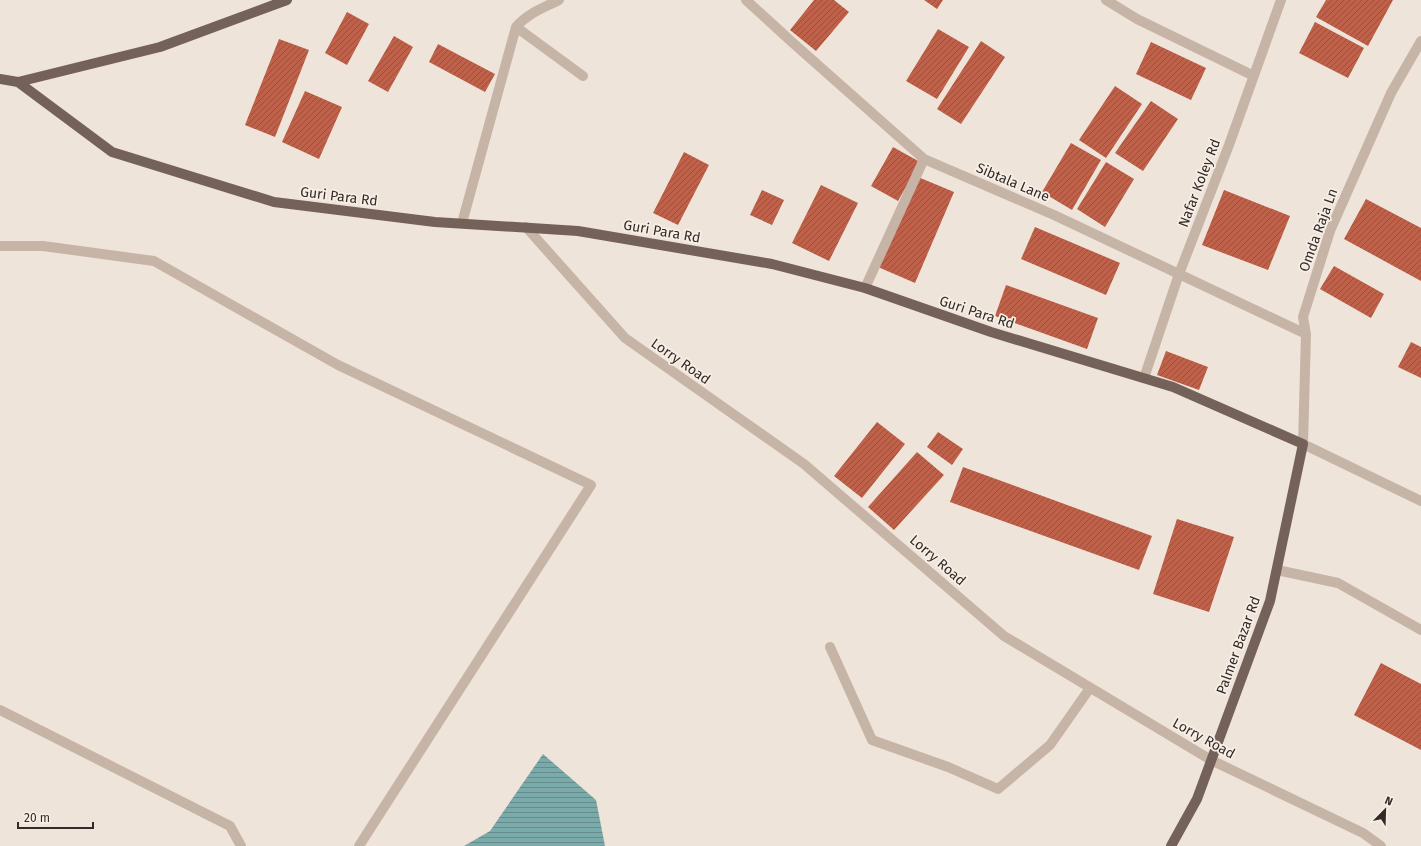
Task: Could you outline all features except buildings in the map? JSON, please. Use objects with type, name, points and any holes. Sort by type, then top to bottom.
[{"type":"main road","points":[[0,79],[18,82],[160,47],[287,0]]},
{"type":"main road","name":"Guri Para Rd","points":[[18,82],[112,152],[274,202],[435,222],[578,231],[764,262],[865,288],[991,332],[1173,387],[1303,444]]},
{"type":"main road","name":"Palmer Bazar Rd","points":[[1171,846],[1197,799],[1270,601],[1303,444]]},
{"type":"street","points":[[462,223],[516,27],[523,18],[559,0]]},
{"type":"street","name":"Sibtala Lane","points":[[746,0],[924,159],[1054,215],[1306,334]]},
{"type":"street","points":[[1106,0],[1137,19],[1254,76]]},
{"type":"street","name":"Nafar Koley Rd","points":[[1144,378],[1178,274],[1254,76],[1281,0]]},
{"type":"street","points":[[516,27],[583,76]]},
{"type":"street","name":"Omda Raja Ln","points":[[1303,444],[1306,334],[1302,317],[1330,231],[1391,92],[1420,43]]},
{"type":"street","points":[[865,288],[924,159]]},
{"type":"street","name":"Lorry Road","points":[[526,227],[625,338],[804,464],[1004,636],[1211,760],[1363,833],[1381,846]]},
{"type":"street","points":[[0,246],[43,246],[154,261],[338,365],[591,485],[359,846]]},
{"type":"street","points":[[1303,444],[1421,501]]},
{"type":"street","points":[[1276,570],[1338,583],[1421,630]]},
{"type":"street","points":[[830,647],[872,740],[948,768],[998,789],[1050,746],[1090,688]]},
{"type":"street","points":[[0,710],[230,826],[241,846]]},
{"type":"water","points":[[543,754],[596,800],[605,846],[464,846],[490,831]]}]
